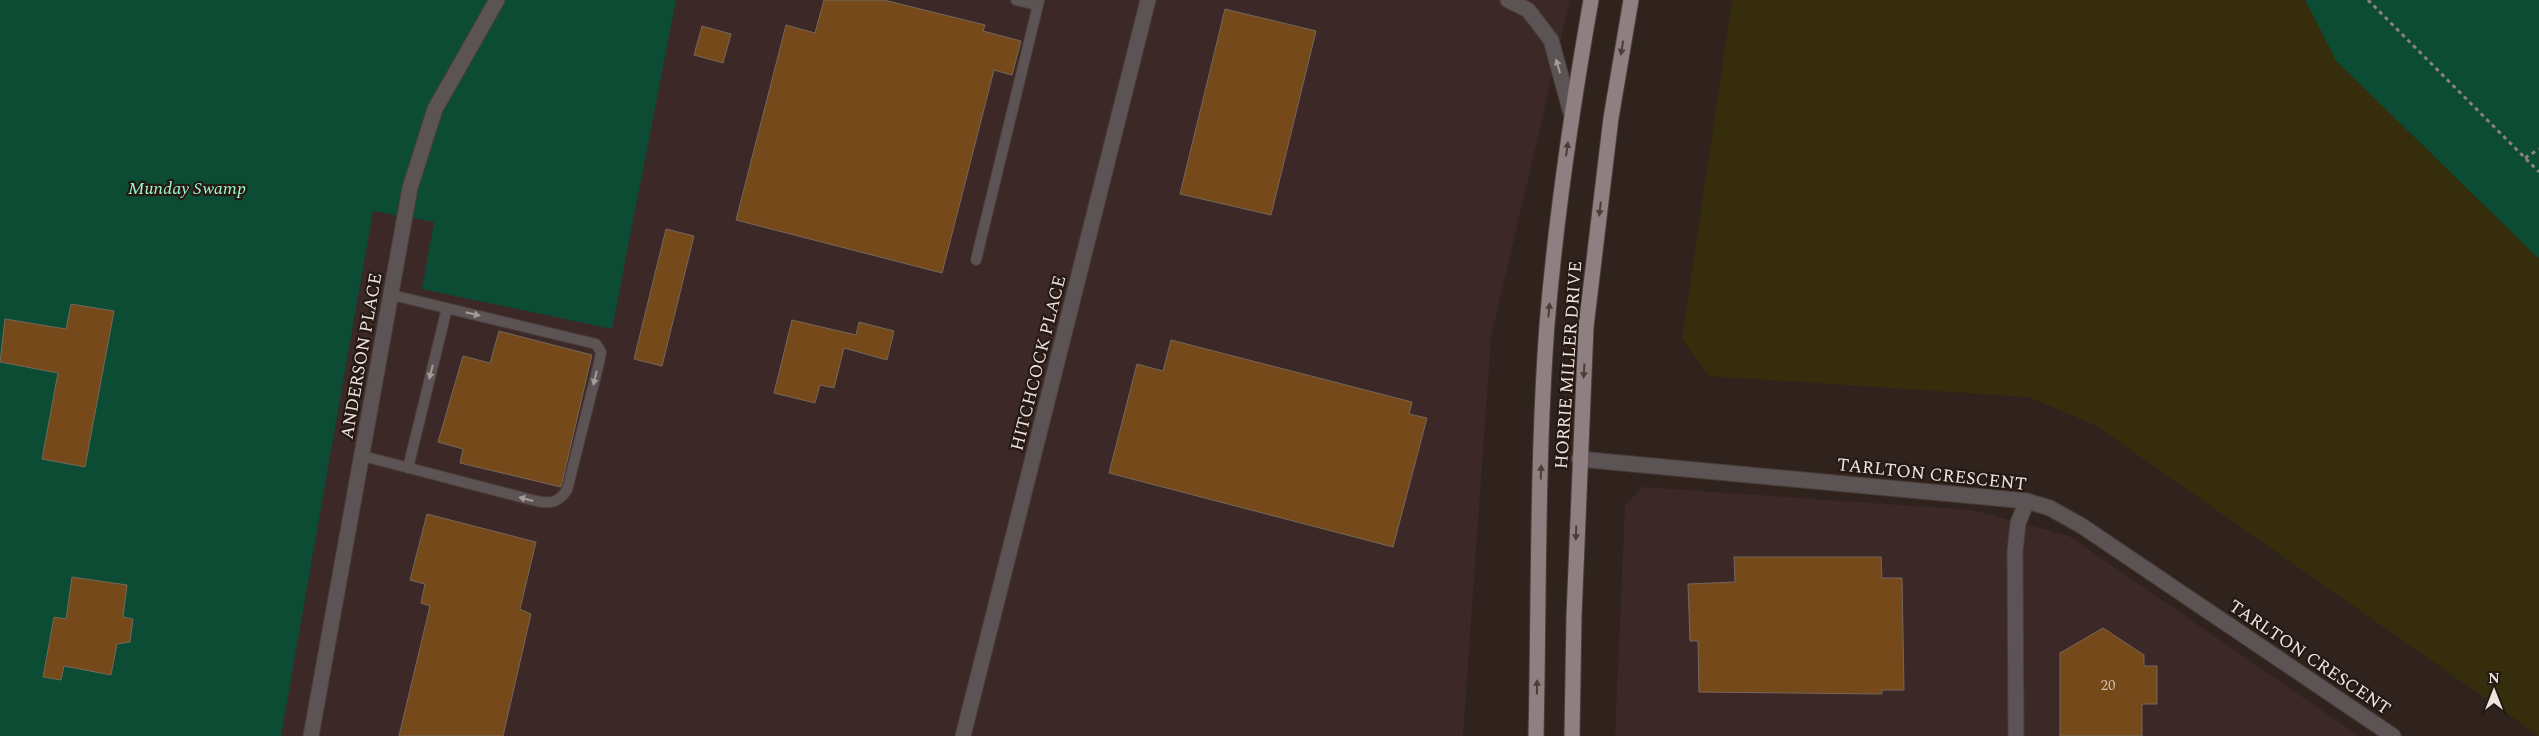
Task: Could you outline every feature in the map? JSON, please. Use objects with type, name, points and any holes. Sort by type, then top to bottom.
[{"type":"main road","name":"HORRIE MILLER DRIVE","points":[[1536,736],[1541,482],[1547,327],[1557,220],[1572,113],[1591,0]]},
{"type":"main road","name":"HORRIE MILLER DRIVE","points":[[1572,736],[1579,459],[1588,308],[1611,118],[1631,0]]},
{"type":"street","name":"ANDERSON PLACE","points":[[311,736],[410,188],[430,123],[447,85],[497,0]]},
{"type":"street","name":"HITCHCOCK PLACE","points":[[964,736],[1148,0]]},
{"type":"street","points":[[1508,0],[1528,10],[1551,40],[1572,113]]},
{"type":"street","name":"TARLTON CRESCENT","points":[[1579,459],[2027,501],[2050,508],[2082,526],[2393,736]]},
{"type":"street","points":[[2016,736],[2015,552],[2018,523],[2027,501]]},
{"type":"lane","points":[[976,260],[1039,3],[1016,0]]},
{"type":"lane","points":[[363,456],[550,504],[560,500],[567,490],[600,363],[601,352],[596,344],[392,295]]},
{"type":"lane","points":[[408,468],[447,308]]},
{"type":"path","points":[[2368,0],[2539,172]]},
{"type":"path","points":[[2525,158],[2539,149]]},
{"type":"shaded area","points":[[473,0],[1570,0],[1491,337],[1463,736],[0,736],[0,259],[367,199]]},
{"type":"shaded area","points":[[1642,487],[1972,510],[2069,536],[2359,736],[1615,736],[1625,506]]},
{"type":"green space","name":"Munday Swamp","points":[[0,0],[676,0],[612,329],[422,289],[434,222],[373,211],[281,736],[0,736]]},
{"type":"green space","points":[[2305,0],[2539,0],[2539,259],[2336,61]]},
{"type":"sand","points":[[1732,0],[2305,0],[2336,61],[2539,259],[2539,736],[2095,425],[2028,397],[1709,376],[1682,339]]},
{"type":"building","points":[[824,0],[884,0],[985,25],[983,31],[1021,41],[1012,75],[994,70],[942,273],[736,220],[786,25],[815,33]]},
{"type":"building","points":[[1225,9],[1316,31],[1271,215],[1180,194]]},
{"type":"building","points":[[702,26],[731,34],[723,63],[694,55]]},
{"type":"building","points":[[666,229],[694,236],[662,366],[634,359]]},
{"type":"building","points":[[71,304],[114,311],[85,467],[42,459],[58,373],[0,362],[5,319],[66,329]]},
{"type":"building","points":[[792,320],[856,335],[859,322],[894,331],[887,360],[844,348],[834,388],[820,385],[815,403],[774,393]]},
{"type":"building","points":[[499,331],[592,355],[561,487],[460,463],[463,449],[438,442],[463,356],[490,363]]},
{"type":"building","points":[[1171,340],[1412,402],[1409,414],[1427,418],[1393,547],[1109,473],[1137,364],[1163,371]]},
{"type":"building","points":[[427,514],[536,542],[520,609],[531,614],[503,736],[399,736],[430,606],[421,603],[425,584],[410,580]]},
{"type":"building","points":[[1734,557],[1881,557],[1882,578],[1902,578],[1904,690],[1882,690],[1882,694],[1699,692],[1698,641],[1690,641],[1688,584],[1735,582]]},
{"type":"building","points":[[72,577],[127,585],[123,617],[133,619],[130,642],[117,644],[111,675],[64,666],[61,680],[43,677],[54,617],[66,619]]},
{"type":"building","points":[[2103,628],[2144,655],[2144,666],[2157,666],[2157,704],[2142,704],[2142,736],[2060,736],[2060,653]]}]
